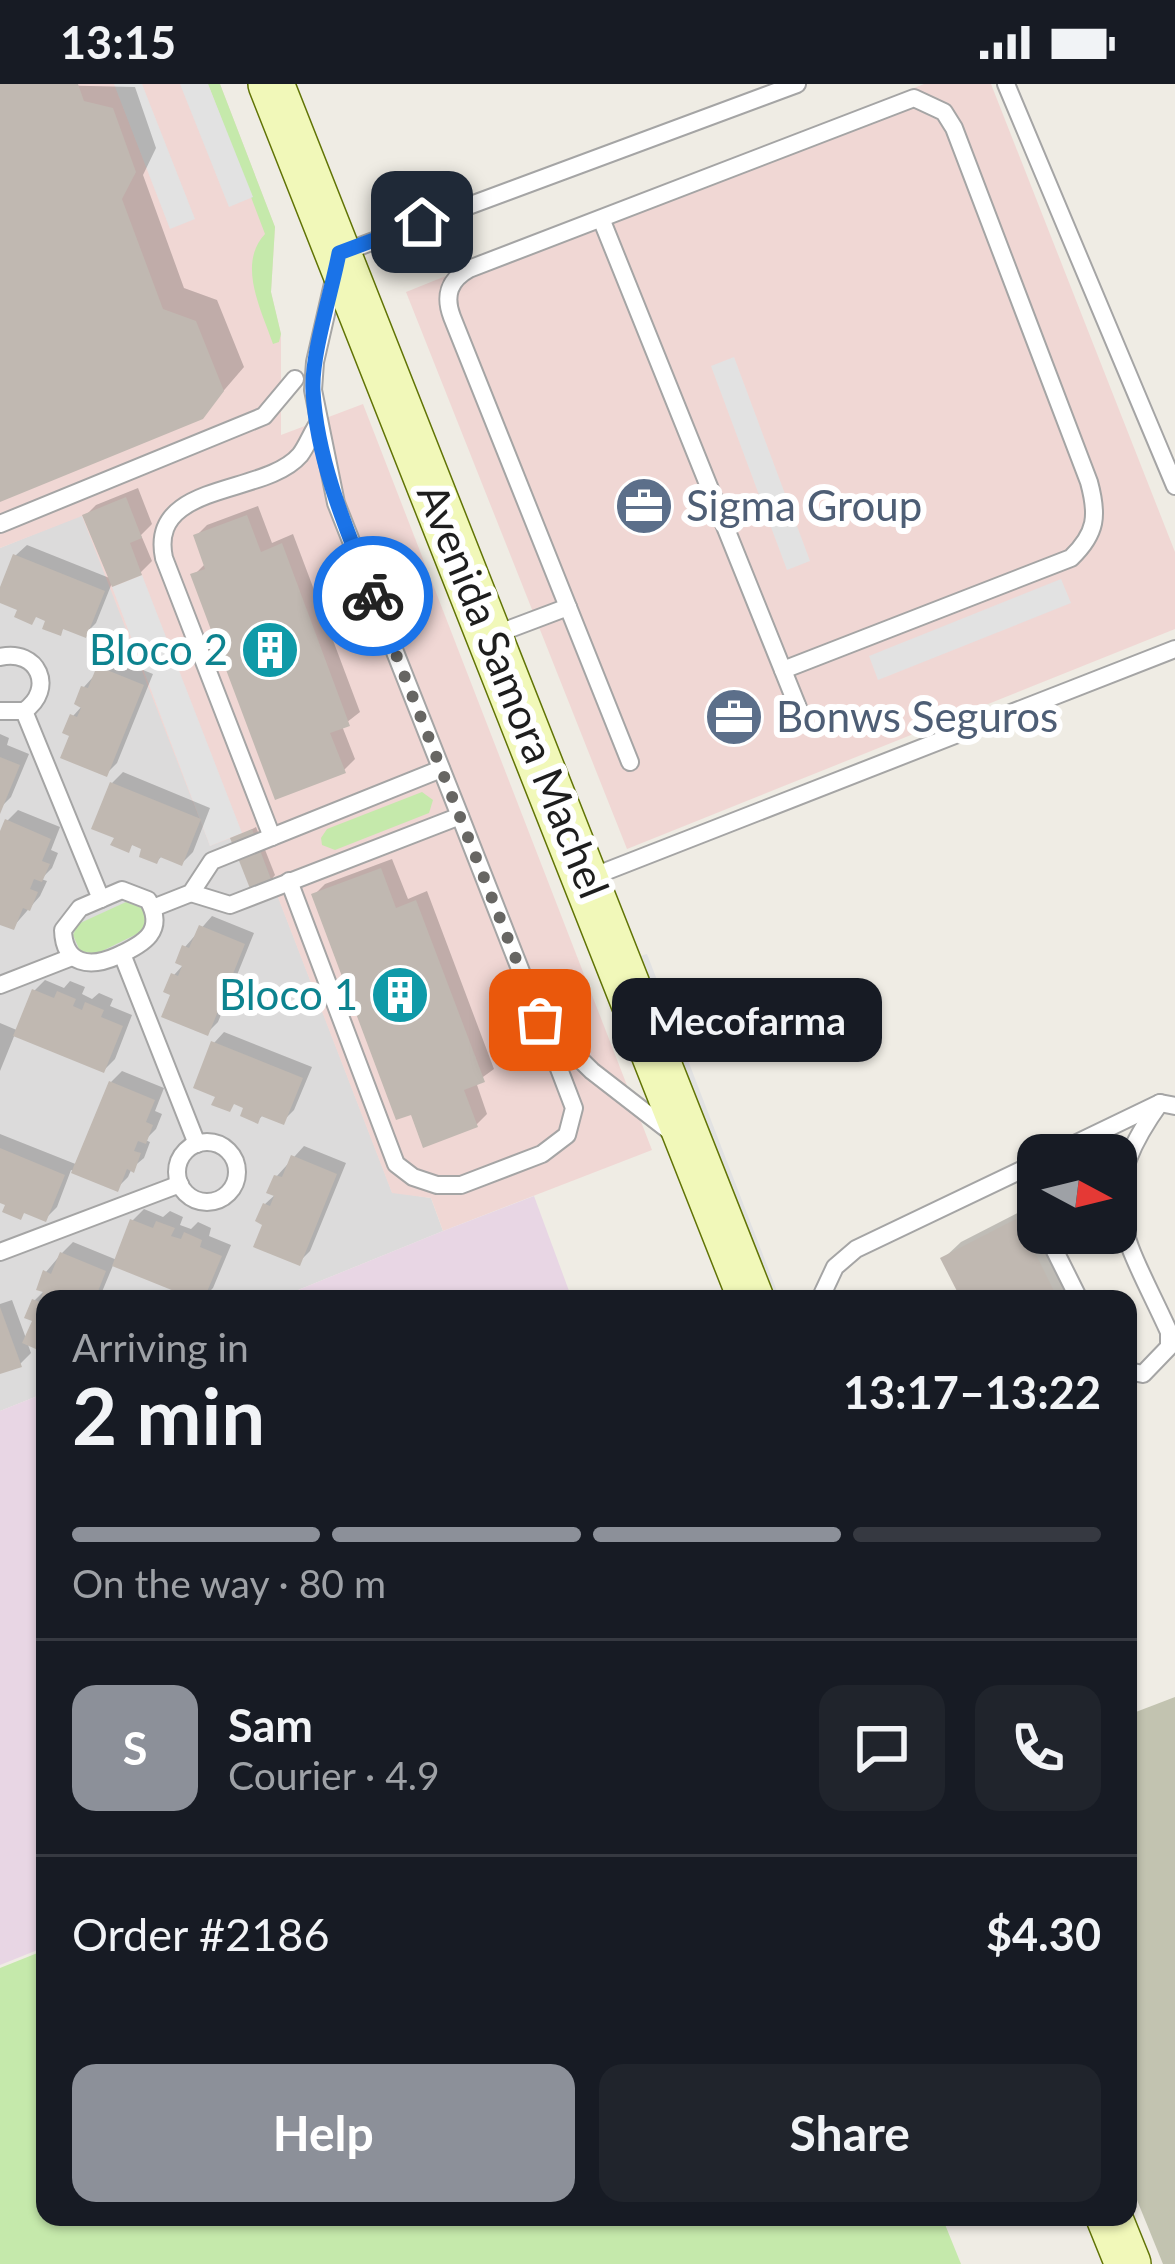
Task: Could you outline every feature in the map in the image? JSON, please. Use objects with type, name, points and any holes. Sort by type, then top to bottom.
[{"type":"main road","name":"Avenida Samora Machel","points":[[271,84],[748,1290]]},
{"type":"main road","points":[[1113,2226],[1128,2264]]},
{"type":"lane","points":[[290,881],[396,1164],[413,1177],[437,1185],[461,1185],[542,1154],[567,1135],[574,1108],[336,503],[313,390],[315,362],[339,253],[797,84]]},
{"type":"lane","points":[[1006,84],[1175,485]]},
{"type":"lane","points":[[630,762],[447,304],[456,276],[914,98],[944,112],[954,128],[1089,482],[1096,523],[1089,541],[1071,558],[783,670]]},
{"type":"lane","points":[[602,221],[801,716]]},
{"type":"lane","points":[[0,524],[264,416],[295,379]]},
{"type":"lane","points":[[272,837],[160,538],[165,523],[181,508],[298,457],[319,422]]},
{"type":"lane","points":[[490,636],[568,607]]},
{"type":"lane","points":[[587,879],[1175,649]]},
{"type":"lane","points":[[0,657],[23,656],[38,668],[42,688],[24,711],[0,711]]},
{"type":"lane","points":[[24,711],[101,899]]},
{"type":"lane","points":[[153,908],[191,893],[212,861],[441,770]]},
{"type":"lane","points":[[191,893],[230,905],[460,816]]},
{"type":"lane","points":[[0,985],[72,957],[91,964],[144,944],[155,927],[148,900],[122,890],[80,908],[67,921],[63,939],[72,957]]},
{"type":"lane","points":[[122,954],[197,1144]]},
{"type":"lane","points":[[540,1020],[592,1071],[696,1153]]},
{"type":"lane","points":[[1102,1134],[1168,1105]]},
{"type":"lane","points":[[1137,1373],[1169,1347],[1169,1332],[1120,1224],[1118,1191],[1136,1137],[1168,1105]]},
{"type":"lane","points":[[197,1144],[215,1144],[235,1162],[236,1182],[223,1198],[203,1202],[180,1184],[182,1156],[197,1144]]},
{"type":"lane","points":[[824,1290],[835,1267],[856,1249],[1017,1172]]},
{"type":"lane","points":[[0,1252],[180,1184]]},
{"type":"lane","points":[[1056,1254],[1074,1290]]},
{"type":"shaded area","points":[[0,84],[220,84],[275,227],[271,292],[281,334],[281,435],[363,404],[652,1150],[443,1231],[431,1198],[392,1193],[252,830],[210,846],[82,516],[0,548]]},
{"type":"shaded area","points":[[114,84],[142,84],[195,219],[170,229]]},
{"type":"shaded area","points":[[180,84],[208,84],[253,197],[229,207]]},
{"type":"shaded area","points":[[924,84],[991,84],[1175,552],[1175,629],[627,849],[406,292]]},
{"type":"shaded area","points":[[734,357],[810,561],[787,570],[711,366]]},
{"type":"shaded area","points":[[82,515],[252,829],[392,1192],[431,1198],[443,1231],[298,1290],[36,1290],[36,1397],[0,1411],[0,548]]},
{"type":"shaded area","points":[[142,575],[242,833],[210,846],[112,587]]},
{"type":"shaded area","points":[[1061,579],[1071,603],[878,680],[869,656]]},
{"type":"shaded area","points":[[647,954],[777,1290],[770,1290],[640,956]]},
{"type":"shaded area","points":[[534,1196],[569,1290],[298,1290]]},
{"type":"shaded area","points":[[36,1397],[36,1951],[0,1965],[0,1411]]},
{"type":"shaded area","points":[[1175,1697],[1175,2264],[1163,2264],[1137,2200],[1137,1712]]},
{"type":"green space","points":[[208,84],[220,84],[275,227],[271,292],[281,334],[273,344],[252,273],[257,246],[265,234]]},
{"type":"green space","points":[[422,792],[433,800],[429,813],[335,850],[322,845],[327,829]]},
{"type":"green space","points":[[126,902],[142,908],[143,931],[96,954],[80,951],[73,935],[78,924]]},
{"type":"green space","points":[[36,1954],[36,2226],[946,2226],[961,2264],[0,2264],[0,1968]]},
{"type":"building","points":[[0,84],[78,84],[84,101],[113,108],[136,172],[122,199],[163,309],[196,321],[224,391],[203,419],[0,502]]},
{"type":"building","points":[[126,497],[142,538],[130,543],[142,575],[112,587],[82,515]]},
{"type":"building","name":"Bloco 2","points":[[247,515],[261,552],[282,543],[350,726],[330,733],[346,773],[275,800],[190,574],[205,569],[193,535]]},
{"type":"building","points":[[13,554],[105,591],[86,638],[63,629],[61,636],[42,629],[45,621],[36,617],[32,625],[14,617],[17,610],[0,603],[0,587]]},
{"type":"building","points":[[97,666],[144,685],[107,777],[60,758],[69,736],[62,733],[70,714],[77,717],[81,708],[74,704],[81,686],[88,688]]},
{"type":"building","points":[[0,757],[20,765],[0,814]]},
{"type":"building","points":[[110,782],[201,819],[182,866],[160,857],[157,864],[139,857],[141,849],[132,845],[129,853],[110,845],[114,838],[91,829]]},
{"type":"building","points":[[5,819],[51,839],[42,861],[50,864],[42,882],[34,879],[30,889],[38,892],[30,911],[23,908],[14,930],[0,925],[0,831]]},
{"type":"building","points":[[252,829],[272,882],[251,891],[230,838]]},
{"type":"building","name":"Bloco 1","points":[[381,868],[396,908],[416,900],[485,1082],[464,1090],[478,1127],[423,1148],[411,1115],[396,1120],[311,894]]},
{"type":"building","points":[[199,925],[245,944],[208,1036],[161,1017],[170,995],[163,992],[171,973],[178,976],[182,966],[175,963],[182,945],[189,948]]},
{"type":"building","points":[[32,989],[54,998],[57,991],[76,999],[73,1006],[82,1010],[85,1002],[104,1010],[101,1017],[123,1026],[104,1073],[13,1036]]},
{"type":"building","points":[[211,1041],[303,1078],[284,1125],[261,1116],[258,1124],[240,1116],[243,1108],[234,1104],[230,1112],[211,1105],[215,1097],[193,1088]]},
{"type":"building","points":[[109,1081],[155,1100],[146,1122],[153,1125],[146,1144],[138,1141],[134,1151],[141,1153],[134,1173],[127,1169],[118,1192],[71,1173]]},
{"type":"building","points":[[0,1148],[65,1175],[46,1222],[24,1213],[21,1220],[2,1212]]},
{"type":"building","points":[[291,1155],[337,1174],[300,1266],[253,1247],[262,1225],[255,1221],[263,1203],[270,1206],[274,1196],[266,1193],[274,1175],[282,1177]]},
{"type":"building","points":[[130,1219],[153,1228],[156,1221],[175,1228],[171,1236],[181,1239],[184,1232],[202,1240],[200,1247],[222,1256],[208,1290],[172,1290],[112,1266]]},
{"type":"building","points":[[1017,1219],[1017,1254],[1036,1254],[1054,1290],[956,1290],[940,1258]]},
{"type":"building","points":[[60,1252],[106,1271],[99,1290],[36,1290],[43,1270],[51,1274]]},
{"type":"building","points":[[32,1299],[36,1300],[36,1349],[22,1343],[32,1321],[24,1318]]},
{"type":"building","points":[[0,1307],[22,1367],[0,1374]]},
{"type":"way so far","points":[[373,596],[540,1020]]},
{"type":"place","name":"Sigma Group","points":[[644,506]]},
{"type":"place","name":"Bloco 2","points":[[270,650]]},
{"type":"place","name":"Bonws Seguros","points":[[734,717]]},
{"type":"place","name":"Bloco 1","points":[[400,995]]},
{"type":"place","name":"Mecofarma","points":[[540,1020]]},
{"type":"route","points":[[373,596],[336,503],[313,390],[315,362],[339,253],[422,222]]}]
